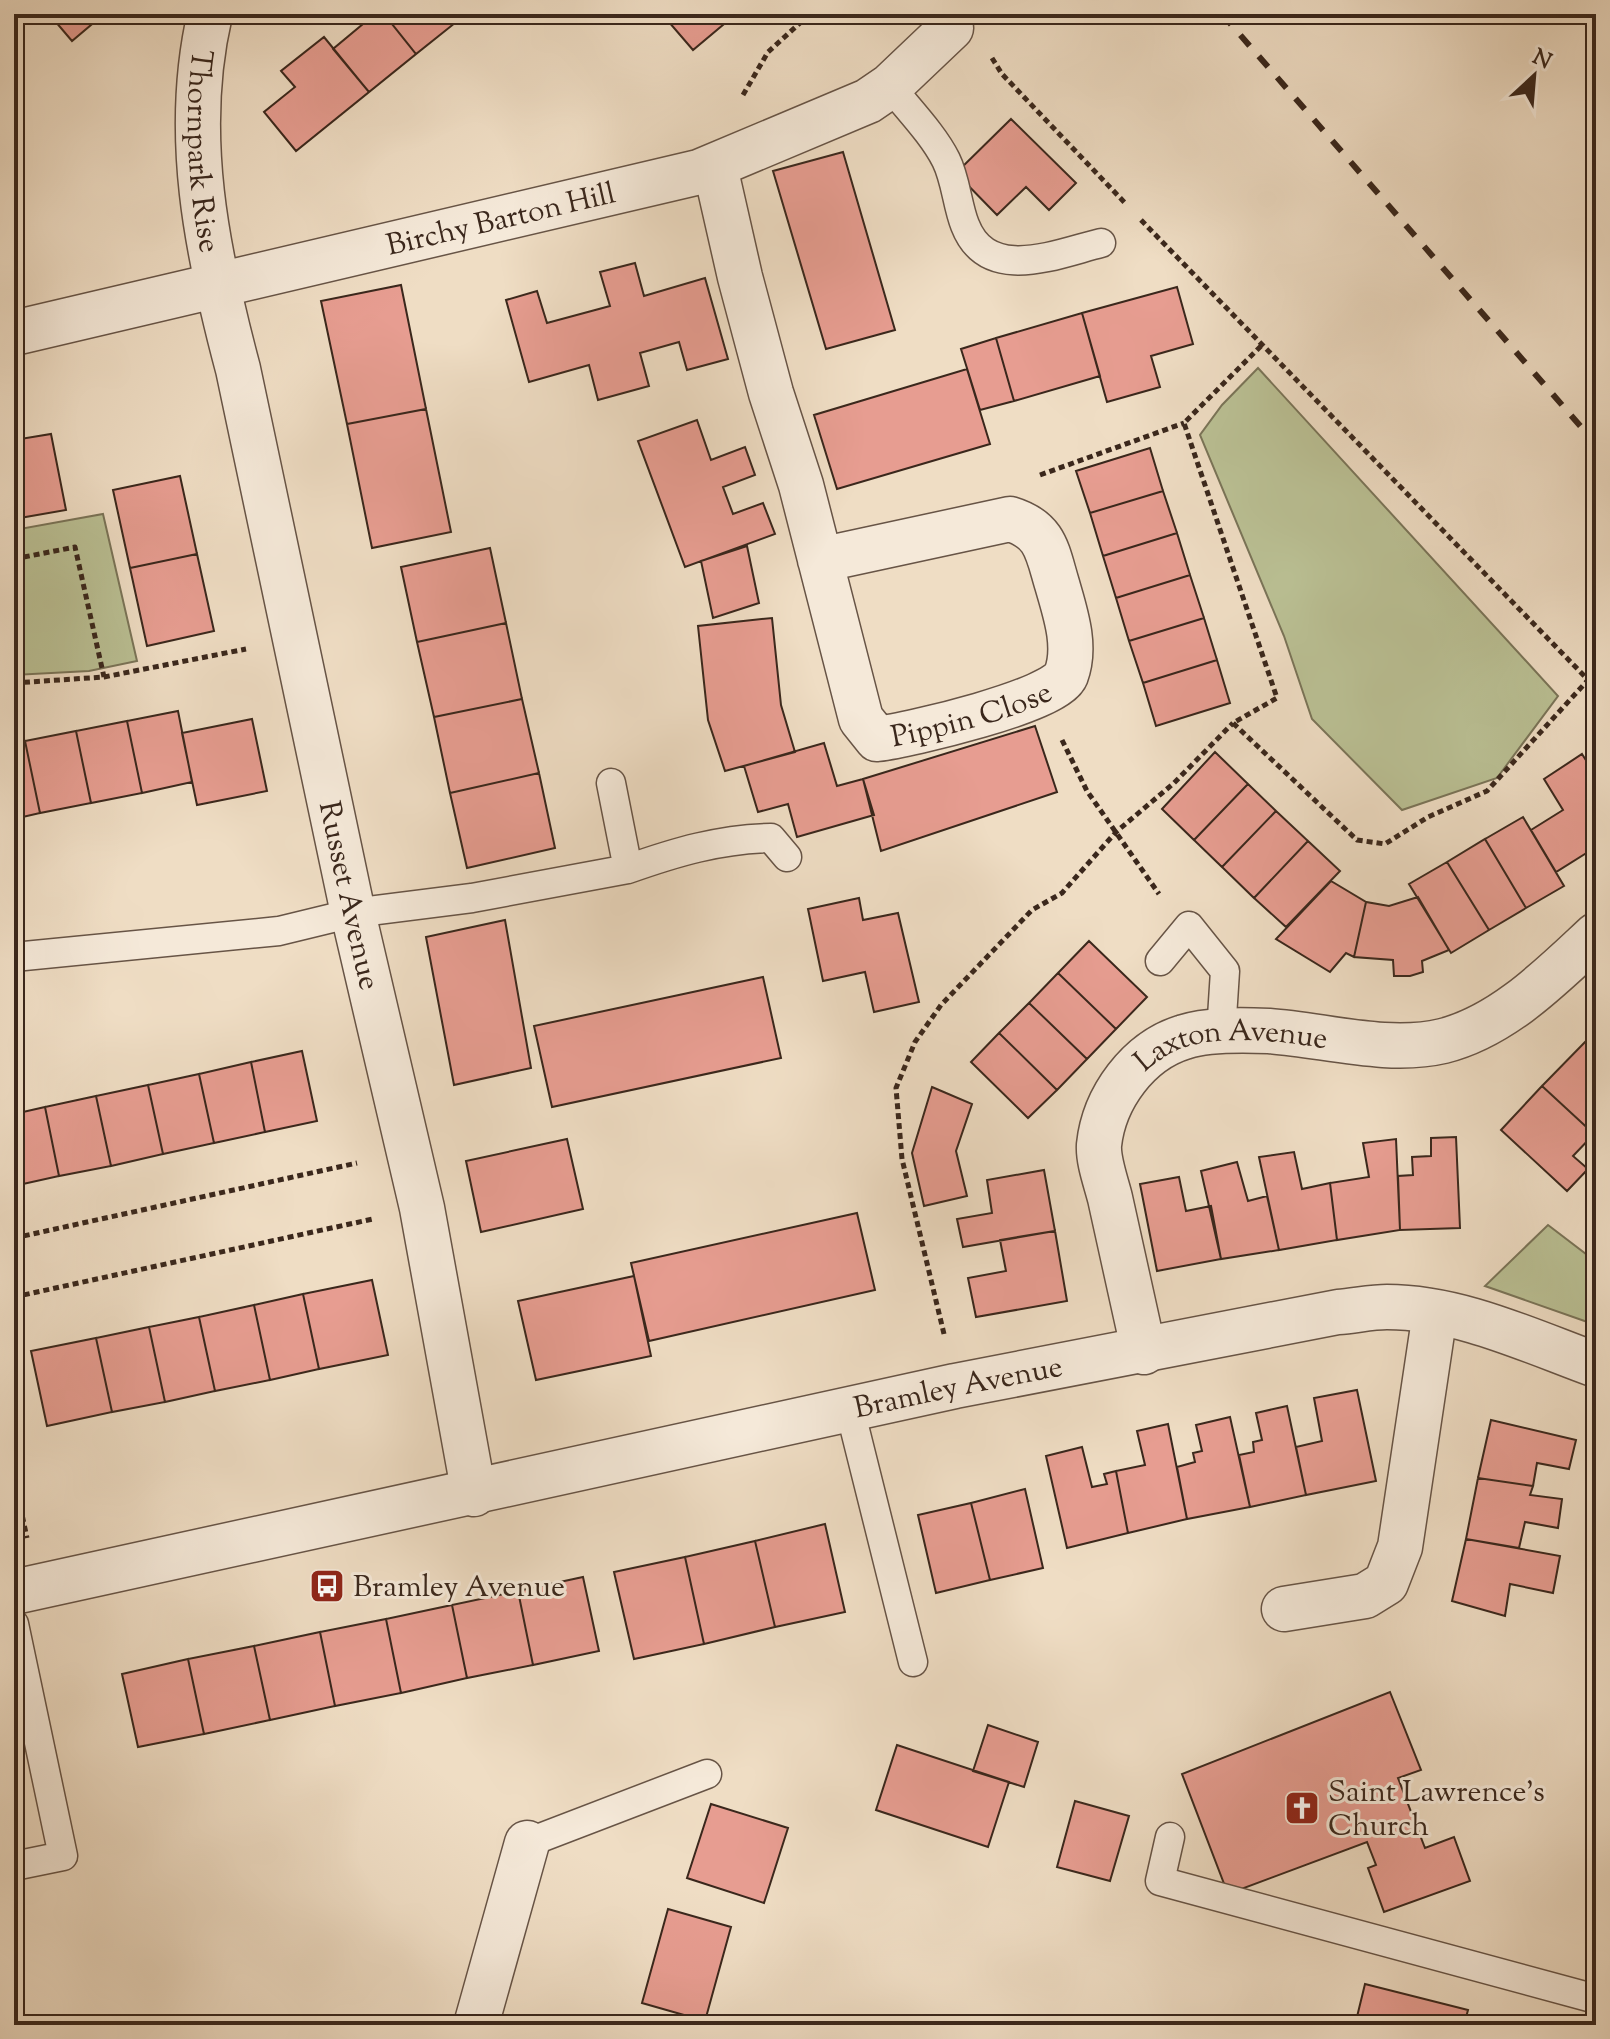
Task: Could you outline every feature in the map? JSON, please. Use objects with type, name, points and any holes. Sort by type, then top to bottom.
[{"type":"street","name":"Thornpark Rise","points":[[210,14],[200,60],[197,121],[199,170],[216,286]]},
{"type":"street","name":"Birchy Barton Hill","points":[[14,333],[707,170],[868,101],[890,86],[951,28]]},
{"type":"street","name":"Pippin Close","points":[[707,170],[820,560],[861,719],[877,739],[909,735],[1046,694],[1066,677],[1071,646],[1062,601],[1044,542],[1030,525],[1010,519]]},
{"type":"street","name":"Russet Avenue","points":[[216,286],[238,369],[353,913],[422,1208],[453,1363],[474,1494]]},
{"type":"street","points":[[820,560],[1010,519]]},
{"type":"street","name":"Laxton Avenue","points":[[1144,1352],[1098,1148],[1105,1113],[1122,1082],[1148,1055],[1185,1036],[1221,1033],[1265,1031],[1398,1045],[1442,1041],[1481,1027],[1514,1006],[1596,935]]},
{"type":"street","name":"Bramley Avenue","points":[[26,1589],[474,1494],[955,1386],[1144,1352],[1338,1312],[1388,1307],[1435,1313],[1490,1326],[1596,1365]]},
{"type":"street","points":[[1284,1609],[1365,1596],[1386,1583],[1400,1547],[1435,1313]]},
{"type":"street","points":[[476,2025],[527,1843]]},
{"type":"lane","points":[[890,86],[946,160],[965,227],[979,249],[1000,261],[1025,261],[1101,243]]},
{"type":"lane","points":[[611,783],[628,869]]},
{"type":"lane","points":[[14,957],[279,931],[353,913],[472,898],[628,869],[686,848],[736,839],[771,838],[787,857]]},
{"type":"lane","points":[[1160,961],[1189,926],[1225,971],[1221,1033]]},
{"type":"lane","points":[[850,1410],[913,1662]]},
{"type":"lane","points":[[14,1624],[63,1856],[14,1866]]},
{"type":"lane","points":[[527,1843],[707,1774]]},
{"type":"lane","points":[[1170,1837],[1160,1881],[1596,1999]]},
{"type":"path","points":[[707,170],[768,52],[810,14]]},
{"type":"path","points":[[951,28],[983,45],[1002,74],[1261,346],[1596,688]]},
{"type":"path","points":[[1010,519],[1041,472],[1184,423],[1261,346]]},
{"type":"path","points":[[955,1386],[922,1234],[902,1159],[896,1088],[915,1042],[941,1005],[1032,910],[1062,893],[1116,832],[1174,783],[1233,723],[1277,698],[1184,423]]},
{"type":"path","points":[[14,559],[75,547],[104,677]]},
{"type":"path","points":[[14,683],[104,677],[293,639]]},
{"type":"path","points":[[1233,723],[1357,840],[1385,844],[1428,817],[1487,791],[1588,680]]},
{"type":"path","points":[[1046,694],[1056,728],[1087,791],[1167,905],[1189,926]]},
{"type":"path","points":[[14,1238],[409,1152]]},
{"type":"path","points":[[14,1297],[422,1208]]},
{"type":"path","points":[[14,1477],[26,1589]]},
{"type":"green space","points":[[1258,368],[1558,696],[1497,778],[1402,810],[1312,719],[1284,636],[1200,435],[1222,405]]},
{"type":"green space","points":[[103,514],[137,661],[89,671],[14,675],[14,530]]},
{"type":"green space","points":[[1548,1225],[1586,1254],[1596,1255],[1596,1325],[1485,1286]]},
{"type":"building","points":[[49,14],[104,14],[72,41]]},
{"type":"building","points":[[375,14],[384,14],[416,54],[369,92],[333,49]]},
{"type":"building","points":[[384,14],[464,14],[465,15],[416,54]]},
{"type":"building","points":[[662,14],[736,14],[693,50]]},
{"type":"building","points":[[324,37],[369,92],[296,151],[264,112],[295,87],[281,71]]},
{"type":"building","points":[[1011,119],[1076,183],[1049,210],[1026,187],[997,215],[956,173]]},
{"type":"building","points":[[843,152],[895,330],[826,349],[773,171]]},
{"type":"building","points":[[635,263],[644,296],[705,278],[728,359],[687,370],[679,342],[640,353],[649,386],[598,400],[589,365],[529,382],[506,300],[537,291],[547,323],[610,306],[600,272]]},
{"type":"building","points":[[401,285],[426,409],[347,424],[321,301]]},
{"type":"building","points":[[1177,287],[1193,344],[1151,356],[1160,387],[1107,402],[1082,313]]},
{"type":"building","points":[[1082,313],[1100,376],[1014,401],[996,338]]},
{"type":"building","points":[[996,338],[1014,401],[980,410],[961,349]]},
{"type":"building","points":[[967,369],[990,444],[837,489],[814,415]]},
{"type":"building","points":[[426,409],[451,532],[372,548],[347,424]]},
{"type":"building","points":[[697,420],[711,460],[745,447],[755,475],[723,487],[733,514],[763,503],[775,534],[685,567],[638,441]]},
{"type":"building","points":[[51,434],[66,510],[14,519],[14,440]]},
{"type":"building","points":[[1150,448],[1163,491],[1090,513],[1076,471]]},
{"type":"building","points":[[180,476],[197,554],[130,568],[113,490]]},
{"type":"building","points":[[1163,491],[1177,533],[1103,556],[1090,513]]},
{"type":"building","points":[[1177,533],[1190,575],[1116,598],[1103,556]]},
{"type":"building","points":[[747,546],[759,603],[713,618],[701,561]]},
{"type":"building","points":[[490,548],[506,623],[417,642],[401,567]]},
{"type":"building","points":[[197,554],[214,631],[147,646],[130,568]]},
{"type":"building","points":[[1190,575],[1204,618],[1129,641],[1116,598]]},
{"type":"building","points":[[772,618],[781,705],[795,752],[725,771],[708,720],[698,626]]},
{"type":"building","points":[[1204,618],[1217,660],[1143,683],[1129,641]]},
{"type":"building","points":[[506,623],[522,699],[434,717],[417,642]]},
{"type":"building","points":[[1217,660],[1230,703],[1156,726],[1143,683]]},
{"type":"building","points":[[522,699],[539,773],[450,793],[434,717]]},
{"type":"building","points":[[178,711],[192,782],[142,793],[127,721]]},
{"type":"building","points":[[252,719],[267,791],[197,805],[182,733]]},
{"type":"building","points":[[127,721],[142,793],[91,803],[76,731]]},
{"type":"building","points":[[1035,726],[1057,792],[881,851],[863,779]]},
{"type":"building","points":[[76,731],[91,803],[40,813],[25,741]]},
{"type":"building","points":[[25,741],[40,813],[14,819],[14,743]]},
{"type":"building","points":[[824,743],[837,786],[863,779],[874,815],[797,837],[788,804],[758,812],[744,766]]},
{"type":"building","points":[[1215,752],[1248,784],[1194,840],[1162,809]]},
{"type":"building","points":[[1582,754],[1596,776],[1596,847],[1556,872],[1531,830],[1563,810],[1544,779]]},
{"type":"building","points":[[539,773],[555,848],[467,868],[450,793]]},
{"type":"building","points":[[1248,784],[1276,811],[1222,867],[1194,840]]},
{"type":"building","points":[[1276,811],[1308,841],[1254,898],[1222,867]]},
{"type":"building","points":[[1523,817],[1564,886],[1526,908],[1485,839]]},
{"type":"building","points":[[1485,839],[1526,908],[1489,930],[1447,862]]},
{"type":"building","points":[[1308,841],[1340,871],[1286,927],[1254,898]]},
{"type":"building","points":[[1447,862],[1489,930],[1451,953],[1409,884]]},
{"type":"building","points":[[1331,881],[1366,902],[1354,957],[1346,953],[1330,972],[1276,939]]},
{"type":"building","points":[[1418,897],[1449,950],[1422,961],[1423,972],[1410,976],[1394,976],[1393,960],[1354,957],[1366,902],[1389,906]]},
{"type":"building","points":[[859,898],[863,920],[898,913],[919,1002],[874,1012],[865,972],[823,981],[808,909]]},
{"type":"building","points":[[505,920],[531,1068],[454,1085],[426,937]]},
{"type":"building","points":[[1089,941],[1147,997],[1116,1029],[1058,973]]},
{"type":"building","points":[[1058,973],[1116,1029],[1087,1059],[1029,1003]]},
{"type":"building","points":[[763,977],[781,1058],[552,1107],[534,1026]]},
{"type":"building","points":[[1029,1003],[1087,1059],[1057,1090],[999,1033]]},
{"type":"building","points":[[999,1033],[1057,1090],[1028,1118],[971,1062]]},
{"type":"building","points":[[1588,1039],[1596,1047],[1594,1134],[1542,1086]]},
{"type":"building","points":[[302,1051],[317,1121],[265,1132],[251,1062]]},
{"type":"building","points":[[251,1062],[265,1132],[214,1143],[199,1074]]},
{"type":"building","points":[[199,1074],[214,1143],[163,1154],[148,1085]]},
{"type":"building","points":[[148,1085],[163,1154],[111,1166],[96,1096]]},
{"type":"building","points":[[1542,1086],[1594,1134],[1573,1156],[1588,1169],[1567,1191],[1501,1130]]},
{"type":"building","points":[[932,1087],[972,1104],[956,1151],[967,1196],[924,1206],[912,1153]]},
{"type":"building","points":[[96,1096],[111,1166],[59,1176],[45,1107]]},
{"type":"building","points":[[45,1107],[59,1176],[14,1186],[14,1114]]},
{"type":"building","points":[[1456,1137],[1460,1228],[1400,1230],[1398,1176],[1413,1175],[1412,1157],[1431,1156],[1431,1138]]},
{"type":"building","points":[[567,1139],[583,1209],[481,1232],[466,1161]]},
{"type":"building","points":[[1396,1139],[1400,1230],[1337,1240],[1330,1183],[1369,1177],[1363,1143]]},
{"type":"building","points":[[1294,1152],[1302,1189],[1330,1183],[1337,1240],[1279,1250],[1259,1157]]},
{"type":"building","points":[[1237,1162],[1248,1201],[1267,1196],[1279,1250],[1221,1259],[1201,1171]]},
{"type":"building","points":[[1044,1170],[1055,1231],[963,1247],[957,1219],[992,1213],[987,1180]]},
{"type":"building","points":[[1179,1177],[1186,1211],[1211,1206],[1221,1259],[1157,1271],[1140,1184]]},
{"type":"building","points":[[857,1213],[875,1290],[649,1341],[631,1263]]},
{"type":"building","points":[[1055,1231],[1067,1301],[976,1317],[968,1278],[1006,1271],[1000,1240]]},
{"type":"building","points":[[634,1276],[651,1356],[536,1380],[518,1301]]},
{"type":"building","points":[[372,1280],[388,1355],[319,1369],[303,1294]]},
{"type":"building","points":[[303,1294],[319,1369],[270,1380],[254,1305]]},
{"type":"building","points":[[254,1305],[270,1380],[215,1391],[199,1317]]},
{"type":"building","points":[[199,1317],[215,1391],[165,1402],[149,1327]]},
{"type":"building","points":[[149,1327],[165,1402],[112,1412],[96,1338]]},
{"type":"building","points":[[96,1338],[112,1412],[47,1426],[31,1351]]},
{"type":"building","points":[[1357,1390],[1376,1481],[1306,1495],[1296,1447],[1322,1441],[1314,1398]]},
{"type":"building","points":[[1287,1406],[1306,1495],[1250,1507],[1239,1455],[1254,1452],[1253,1442],[1262,1440],[1256,1413]]},
{"type":"building","points":[[1230,1417],[1250,1507],[1187,1519],[1177,1467],[1195,1462],[1193,1453],[1202,1451],[1196,1425]]},
{"type":"building","points":[[1491,1420],[1576,1440],[1569,1469],[1537,1463],[1533,1486],[1478,1478]]},
{"type":"building","points":[[1168,1424],[1187,1519],[1128,1533],[1116,1471],[1145,1465],[1137,1431]]},
{"type":"building","points":[[1082,1447],[1092,1487],[1107,1484],[1104,1474],[1116,1471],[1128,1533],[1067,1548],[1046,1456]]},
{"type":"building","points":[[1478,1478],[1533,1486],[1530,1495],[1562,1499],[1558,1528],[1525,1522],[1519,1548],[1466,1539]]},
{"type":"building","points":[[1025,1489],[1043,1568],[990,1580],[971,1503]]},
{"type":"building","points":[[971,1503],[990,1580],[936,1593],[918,1515]]},
{"type":"building","points":[[825,1524],[845,1612],[775,1627],[755,1541]]},
{"type":"building","points":[[1466,1539],[1560,1556],[1553,1593],[1510,1584],[1505,1616],[1452,1601]]},
{"type":"building","points":[[755,1541],[775,1627],[704,1644],[685,1557]]},
{"type":"building","points":[[685,1557],[704,1644],[634,1659],[614,1572]]},
{"type":"building","points":[[583,1577],[599,1651],[533,1665],[518,1591]]},
{"type":"building","points":[[518,1591],[533,1665],[467,1678],[452,1605]]},
{"type":"building","points":[[452,1605],[467,1678],[401,1693],[386,1619]]},
{"type":"building","points":[[386,1619],[401,1693],[335,1706],[320,1632]]},
{"type":"building","points":[[320,1632],[335,1706],[270,1720],[254,1646]]},
{"type":"building","points":[[254,1646],[270,1720],[204,1734],[188,1659]]},
{"type":"building","points":[[188,1659],[204,1734],[138,1747],[122,1674]]},
{"type":"building","name":"Saint Lawrence's Church","points":[[1390,1692],[1421,1770],[1398,1778],[1425,1848],[1454,1837],[1470,1881],[1384,1912],[1368,1868],[1376,1865],[1367,1842],[1228,1894],[1182,1774]]},
{"type":"building","points":[[988,1725],[1038,1742],[1024,1787],[973,1771]]},
{"type":"building","points":[[897,1745],[1009,1782],[988,1847],[876,1810]]},
{"type":"building","points":[[1075,1801],[1129,1816],[1110,1881],[1057,1867]]},
{"type":"building","points":[[711,1804],[788,1828],[764,1903],[687,1878]]},
{"type":"building","points":[[668,1909],[731,1927],[705,2021],[642,2003]]},
{"type":"building","points":[[1365,1984],[1468,2010],[1464,2025],[1355,2025]]},
{"type":"building","points":[[14,2013],[41,2018],[40,2025],[14,2025]]},
{"type":"railway","points":[[1222,14],[1596,444]]},
{"type":"place","name":"Bramley Avenue","points":[[327,1586]]},
{"type":"place","name":"Saint Lawrence's Church","points":[[1302,1808]]}]
